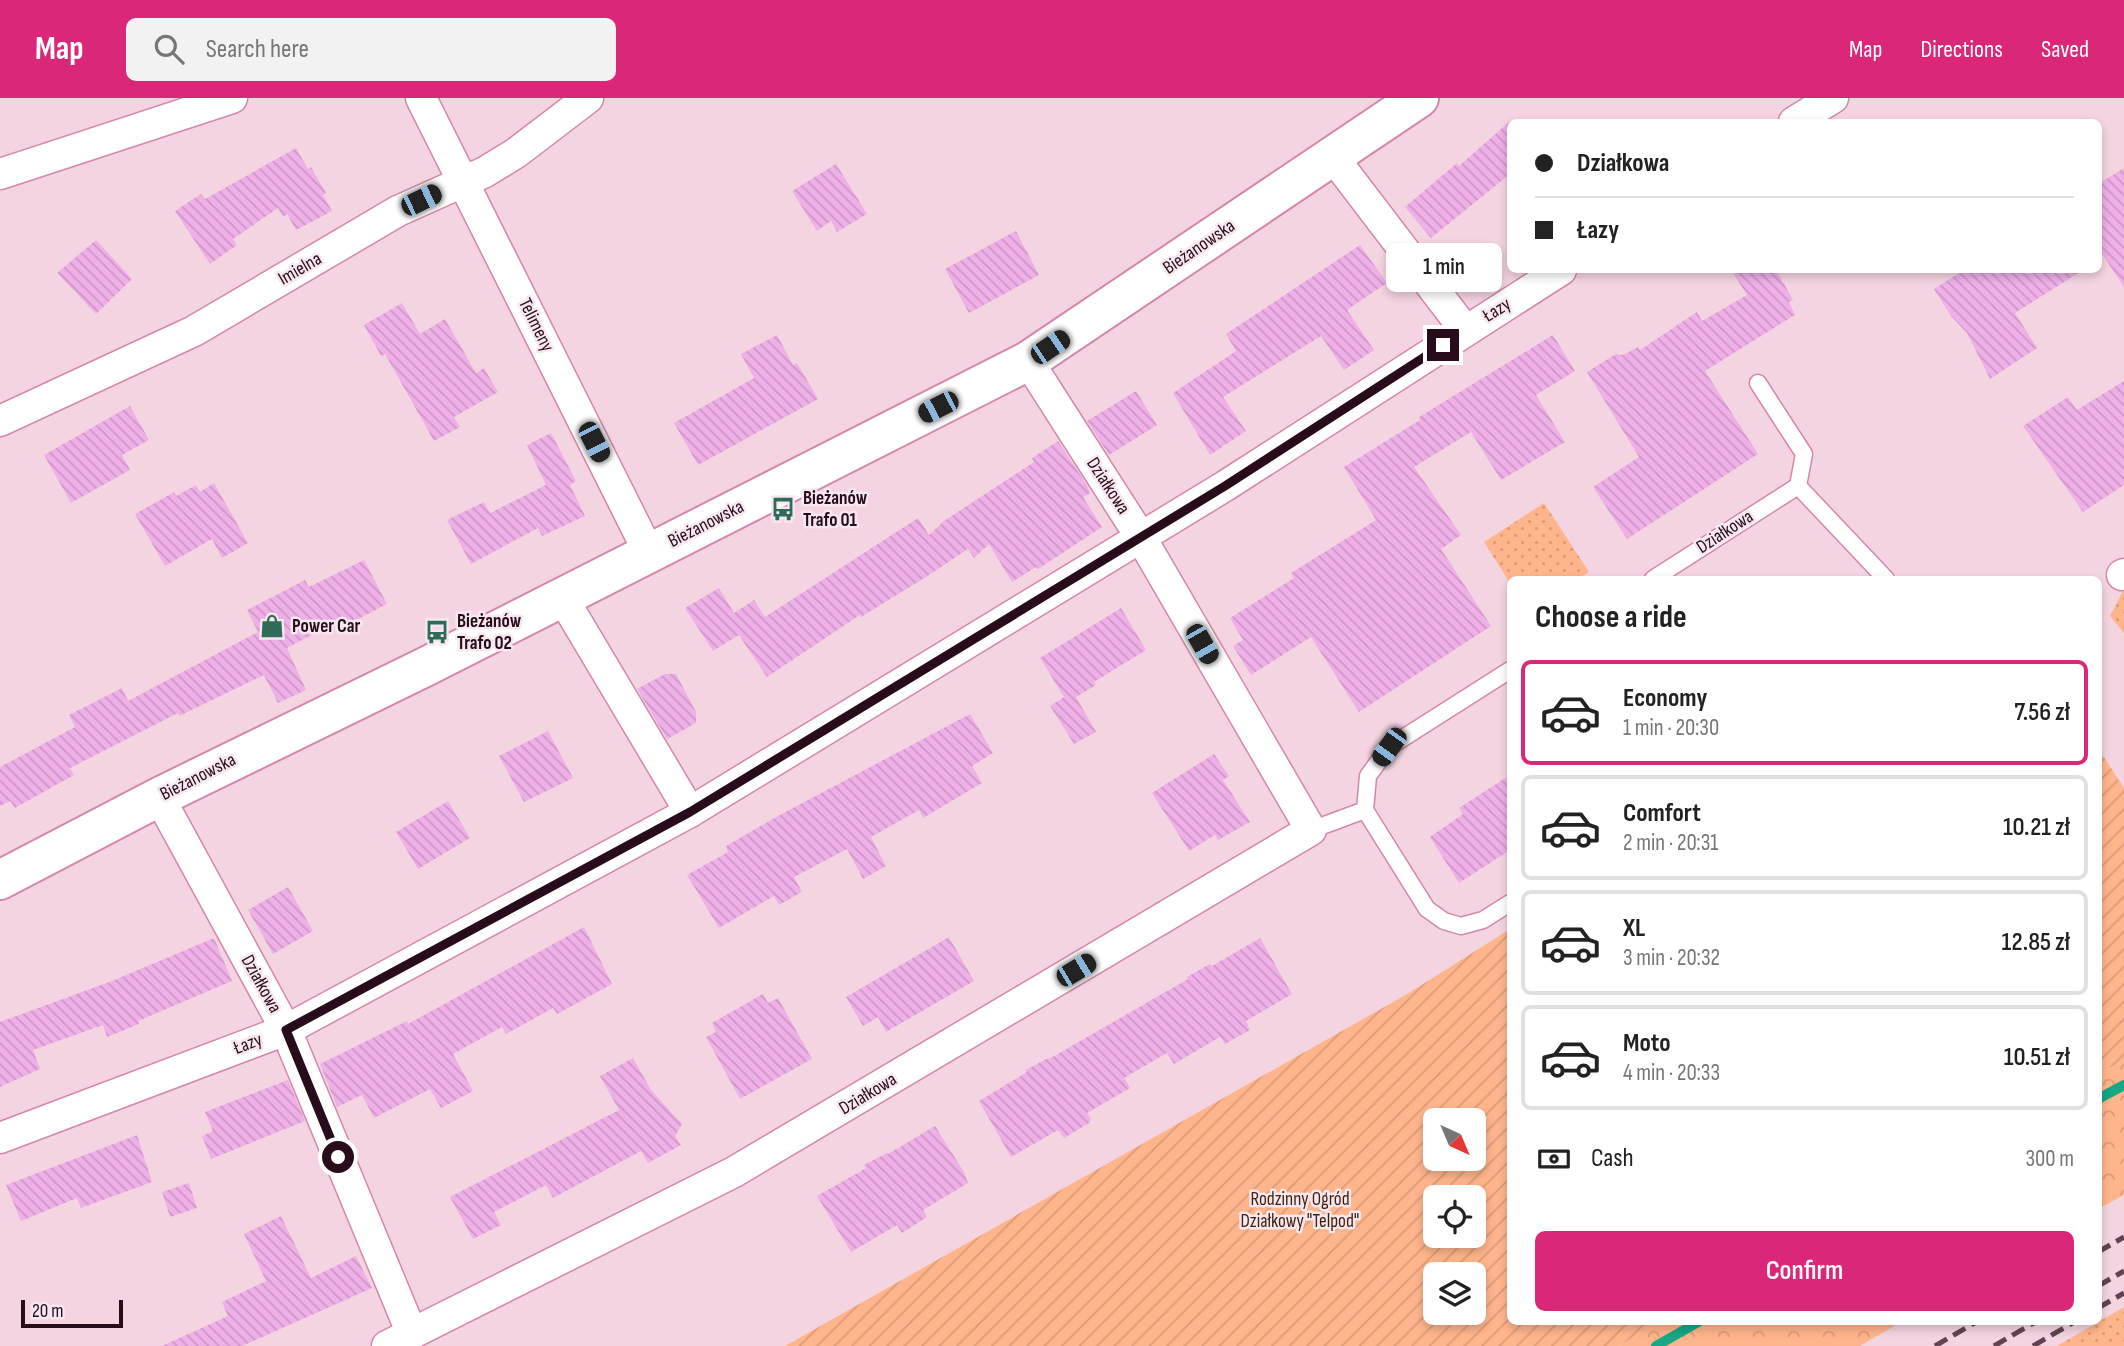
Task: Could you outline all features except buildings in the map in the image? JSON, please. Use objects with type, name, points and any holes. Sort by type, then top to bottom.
[{"type":"street","points":[[0,174],[232,98]]},
{"type":"street","name":"Telimeny","points":[[421,98],[649,553]]},
{"type":"street","name":"Imielna","points":[[0,421],[194,331],[398,211],[485,172],[516,153],[588,98]]},
{"type":"street","name":"Bieżanowska","points":[[0,880],[159,797],[1028,361],[1419,98]]},
{"type":"street","points":[[1799,119],[1833,98]]},
{"type":"street","points":[[1333,157],[1465,330]]},
{"type":"street","name":"Łazy","points":[[0,1138],[286,1030],[690,812],[1225,486],[1556,273]]},
{"type":"street","name":"Działkowa","points":[[159,797],[286,1030],[400,1340],[734,1172],[1311,830],[1140,536],[1028,361]]},
{"type":"street","points":[[562,597],[690,812]]},
{"type":"lane","points":[[1758,383],[1804,454],[1798,486],[1883,576]]},
{"type":"lane","name":"Działkowa","points":[[1658,576],[1798,486]]},
{"type":"lane","points":[[1507,672],[1389,747],[1368,776],[1365,810],[1427,909],[1444,921],[1461,926],[1483,920],[1507,905]]},
{"type":"lane","name":"Działkowa","points":[[1311,830],[1365,810]]},
{"type":"green space","points":[[1544,503],[1589,572],[1583,576],[1507,576],[1507,578],[1484,542]]},
{"type":"green space","points":[[2124,589],[2124,633],[2110,616]]},
{"type":"green space","points":[[2102,754],[2124,788],[2124,1060],[2102,1072]]},
{"type":"green space","name":"Rodzinny Ogród Działkowy \"Telpod\"","points":[[1507,931],[1507,1325],[1655,1325],[1619,1346],[785,1346],[1409,993]]},
{"type":"green space","points":[[2124,1060],[2124,1195],[2102,1207],[2102,1072]]},
{"type":"green space","points":[[2124,1307],[2124,1346],[2057,1346],[2093,1325],[2102,1325],[2102,1320]]},
{"type":"green space","points":[[1655,1325],[1896,1325],[1860,1346],[1619,1346]]},
{"type":"waterway","points":[[2102,1097],[2124,1085]]},
{"type":"waterway","points":[[1656,1346],[1693,1325]]},
{"type":"railway","points":[[2102,1250],[2124,1237]]},
{"type":"railway","points":[[2102,1284],[2124,1271]]},
{"type":"railway","points":[[2102,1306],[2124,1293]]},
{"type":"railway","points":[[1935,1346],[1971,1325]]},
{"type":"railway","points":[[1994,1346],[2030,1325]]},
{"type":"railway","points":[[2033,1346],[2069,1325]]},
{"type":"place","name":"Bieżanów Trafo 01","points":[[783,509]]},
{"type":"place","name":"Power Car","points":[[272,626]]},
{"type":"place","name":"Bieżanów Trafo 02","points":[[437,632]]},
{"type":"route","points":[[338,1157],[286,1030],[690,812],[1225,486],[1443,345]]}]
